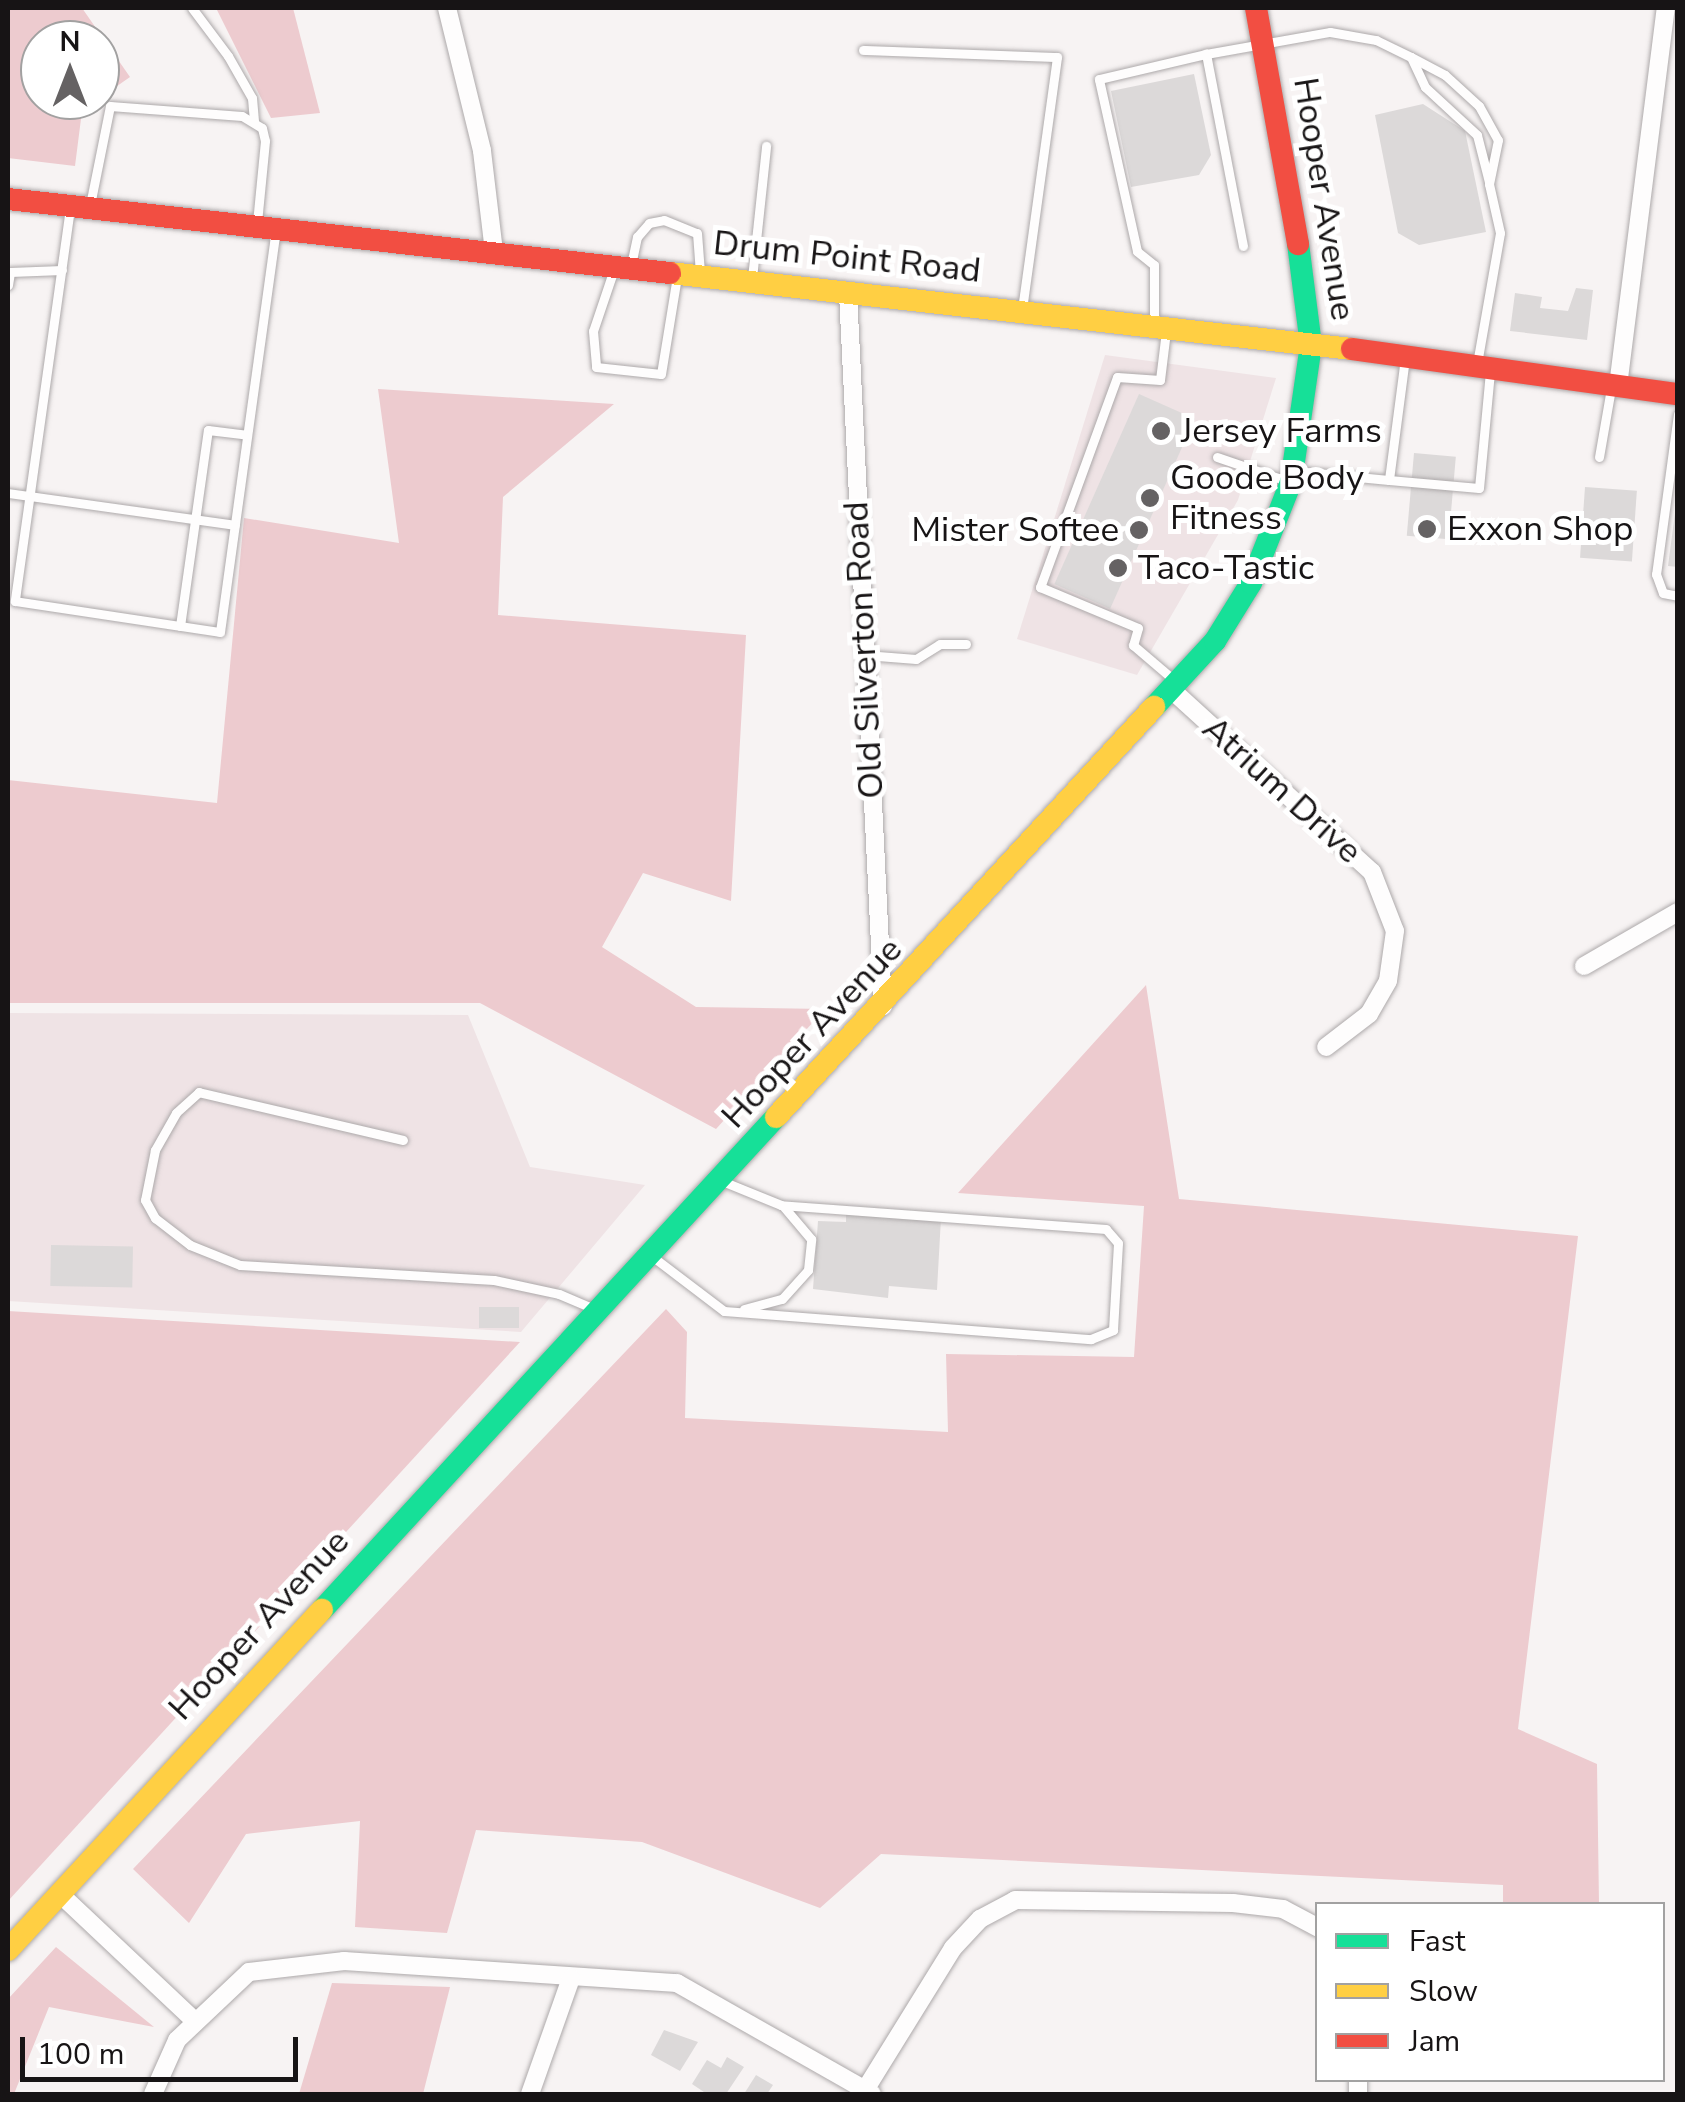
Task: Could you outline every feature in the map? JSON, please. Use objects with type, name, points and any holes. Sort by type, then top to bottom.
[{"type":"main road","name":"Hooper Avenue","points":[[8,1950],[1176,688],[1251,583],[1293,477],[1310,345],[1309,299],[1256,8]]},
{"type":"main road","name":"Drum Point Road","points":[[8,199],[1310,345],[1678,394]]},
{"type":"street","points":[[447,8],[482,151],[494,252]]},
{"type":"street","points":[[1615,385],[1666,8]]},
{"type":"street","name":"Old Silverton Road","points":[[848,293],[862,654],[884,1007]]},
{"type":"street","name":"Atrium Drive","points":[[1176,688],[1372,872],[1395,932],[1388,981],[1369,1014],[1326,1047]]},
{"type":"street","points":[[1584,966],[1678,912]]},
{"type":"street","points":[[59,1893],[195,2020]]},
{"type":"street","points":[[153,2094],[157,2075],[195,2020],[249,1972],[279,1964],[344,1961],[677,1984],[869,2092],[953,1948],[980,1919],[1015,1900],[1233,1902],[1283,1909],[1315,1926]]},
{"type":"street","points":[[530,2094],[572,1978]]},
{"type":"lane","points":[[192,8],[228,56],[252,98],[254,121],[265,140],[267,227],[246,435],[220,632],[15,601],[62,270],[110,106],[254,121]]},
{"type":"lane","points":[[1176,688],[1133,645],[1138,628],[1040,587],[1117,376],[1160,380],[1154,265],[1137,252],[1099,79],[1206,54],[1330,32],[1376,40],[1445,75],[1488,119],[1498,140],[1490,184]]},
{"type":"lane","points":[[864,50],[1057,58],[1022,312]]},
{"type":"lane","points":[[1206,54],[1243,246]]},
{"type":"lane","points":[[1217,457],[1293,477],[1478,488],[1483,368],[1500,232],[1477,135],[1425,87],[1411,57]]},
{"type":"lane","points":[[752,282],[766,146]]},
{"type":"lane","points":[[664,220],[697,234],[688,274],[661,374],[596,367],[591,358],[622,267],[649,223],[664,220]]},
{"type":"lane","points":[[8,285],[10,272],[62,270]]},
{"type":"lane","points":[[1389,480],[1405,358]]},
{"type":"lane","points":[[1600,458],[1615,385]]},
{"type":"lane","points":[[1678,414],[1656,574],[1664,594],[1678,596]]},
{"type":"lane","points":[[180,626],[208,430],[246,435]]},
{"type":"lane","points":[[8,493],[235,525]]},
{"type":"lane","points":[[862,654],[916,659],[940,644],[966,644]]},
{"type":"lane","points":[[403,1140],[198,1092],[176,1113],[155,1150],[145,1200],[155,1218],[190,1245],[240,1265],[494,1280],[559,1294],[600,1313]]},
{"type":"lane","points":[[652,1256],[724,1311],[1091,1339],[1112,1330],[1118,1243],[1106,1229],[781,1204],[722,1182]]},
{"type":"lane","points":[[724,1311],[782,1300],[808,1270],[811,1240],[781,1204]]},
{"type":"shaded area","points":[[8,8],[82,8],[90,20],[20,20],[20,120],[81,120],[75,166],[8,158]]},
{"type":"shaded area","points":[[216,8],[293,8],[320,113],[271,118]]},
{"type":"shaded area","points":[[120,63],[130,77],[120,84]]},
{"type":"shaded area","points":[[1105,355],[1276,378],[1238,500],[1137,675],[1017,639]]},
{"type":"shaded area","points":[[378,389],[614,404],[503,497],[498,615],[746,635],[731,901],[643,873],[602,947],[696,1007],[825,1009],[716,1129],[480,1003],[8,1003],[8,780],[217,803],[244,518],[399,543]]},
{"type":"shaded area","points":[[1146,985],[1179,1199],[1578,1236],[1518,1729],[1597,1764],[1599,1902],[1503,1902],[1503,1885],[881,1854],[820,1908],[642,1842],[476,1830],[447,1933],[355,1927],[360,1821],[246,1834],[189,1923],[133,1869],[666,1309],[687,1332],[685,1418],[948,1432],[946,1354],[1134,1357],[1144,1206],[958,1193]]},
{"type":"shaded area","points":[[8,1013],[468,1015],[530,1167],[645,1185],[521,1332],[8,1301]]},
{"type":"shaded area","points":[[8,1311],[520,1342],[8,1901]]},
{"type":"shaded area","points":[[56,1947],[154,2027],[49,2007],[14,2094],[8,2094],[8,1999]]},
{"type":"shaded area","points":[[332,1983],[450,1987],[423,2094],[299,2094]]},
{"type":"building","points":[[1194,74],[1211,155],[1199,175],[1131,187],[1111,91]]},
{"type":"building","points":[[1423,104],[1465,131],[1486,232],[1419,245],[1398,233],[1375,115]]},
{"type":"building","points":[[1576,288],[1593,290],[1587,340],[1510,331],[1515,293],[1542,297],[1540,308],[1568,311]]},
{"type":"building","points":[[1139,394],[1195,419],[1110,609],[1054,584]]},
{"type":"building","points":[[1414,453],[1456,457],[1449,539],[1407,536]]},
{"type":"building","points":[[1585,487],[1637,491],[1632,561],[1580,558]]},
{"type":"building","points":[[1678,513],[1678,567],[1668,566]]},
{"type":"building","points":[[846,1213],[941,1218],[937,1290],[889,1286],[888,1298],[813,1289],[818,1221],[846,1222]]},
{"type":"building","points":[[51,1245],[133,1246],[132,1287],[50,1286]]},
{"type":"building","points":[[479,1307],[519,1307],[519,1328],[479,1328]]},
{"type":"building","points":[[664,2030],[698,2042],[680,2071],[651,2055]]},
{"type":"building","points":[[727,2057],[744,2067],[726,2094],[707,2094],[692,2084],[707,2060],[721,2068]]},
{"type":"building","points":[[756,2075],[773,2085],[767,2094],[744,2094]]},
{"type":"traffic: fast","points":[[1154,707],[1215,641],[1251,583],[1291,482],[1311,345],[1298,244]]},
{"type":"traffic: fast","points":[[322,1610],[776,1117]]},
{"type":"traffic: slow","points":[[670,273],[1352,349]]},
{"type":"traffic: slow","points":[[776,1117],[1154,707]]},
{"type":"traffic: slow","points":[[8,1950],[322,1610]]},
{"type":"traffic: jam","points":[[1256,8],[1298,244]]},
{"type":"traffic: jam","points":[[8,199],[670,273]]},
{"type":"traffic: jam","points":[[1352,349],[1678,394]]},
{"type":"place","name":"Jersey Farms","points":[[1161,431]]},
{"type":"place","name":"Goode Body Fitness","points":[[1150,498]]},
{"type":"place","name":"Exxon Shop","points":[[1427,529]]},
{"type":"place","name":"Mister Softee","points":[[1139,530]]},
{"type":"place","name":"Taco-Tastic","points":[[1118,568]]}]
